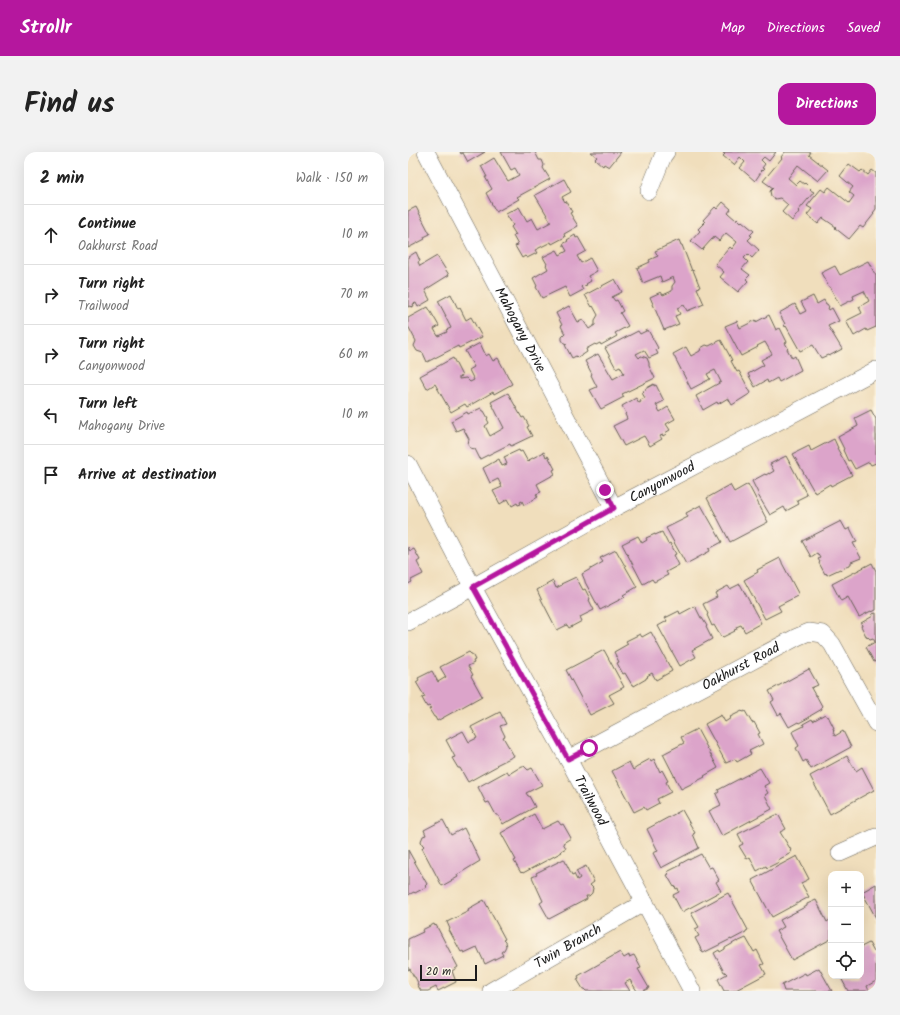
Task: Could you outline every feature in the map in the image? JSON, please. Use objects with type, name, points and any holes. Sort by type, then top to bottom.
[{"type":"street","name":"Mahogany Drive","points":[[426,152],[614,508]]},
{"type":"street","points":[[648,191],[666,152]]},
{"type":"street","name":"Canyonwood","points":[[408,622],[614,508],[876,370]]},
{"type":"street","name":"Trailwood","points":[[408,464],[692,991]]},
{"type":"street","name":"Oakhurst Road","points":[[568,759],[809,632],[823,634],[832,644],[876,723]]},
{"type":"street","points":[[840,853],[876,836]]},
{"type":"street","name":"Twin Branch","points":[[491,991],[645,902]]},
{"type":"building","points":[[460,152],[485,152],[468,162],[463,153],[461,154]]},
{"type":"building","points":[[501,152],[535,152],[539,160],[542,160],[544,165],[543,168],[550,179],[517,197],[519,199],[496,212],[486,193],[492,189],[481,166],[494,158],[508,181],[519,175],[515,168],[511,170]]},
{"type":"building","points":[[591,152],[621,152],[609,167],[604,164],[603,166],[595,159],[597,157]]},
{"type":"building","points":[[776,152],[769,161],[764,157],[761,160],[765,164],[762,168],[764,169],[760,171],[761,172],[755,181],[740,168],[745,162],[740,157],[734,165],[723,156],[725,154],[723,153]]},
{"type":"building","points":[[785,152],[811,152],[809,155],[828,170],[818,181],[798,165],[788,178],[796,185],[800,181],[804,184],[805,183],[811,189],[810,190],[814,192],[798,211],[799,212],[792,221],[782,212],[788,205],[780,198],[775,199],[771,196],[770,191],[773,188],[763,181],[782,158],[781,157]]},
{"type":"building","points":[[849,164],[860,172],[862,170],[868,175],[872,170],[876,173],[876,209],[863,228],[860,226],[849,239],[823,218],[818,224],[807,215],[812,209],[807,206],[821,189],[825,192],[829,187],[849,203],[854,196],[849,192],[853,187],[840,176]]},
{"type":"building","points":[[564,179],[571,192],[562,197],[565,202],[566,201],[572,212],[570,213],[578,226],[564,234],[565,237],[552,244],[551,242],[535,250],[537,253],[527,258],[525,256],[522,258],[515,246],[518,245],[513,236],[516,235],[511,227],[513,225],[506,214],[519,207],[527,221],[532,218],[538,229],[551,222],[535,195]]},
{"type":"building","points":[[723,202],[731,209],[728,213],[736,220],[737,218],[741,222],[742,221],[754,231],[748,240],[759,250],[752,258],[748,254],[744,258],[748,262],[742,269],[750,275],[746,279],[748,281],[738,292],[720,277],[724,272],[715,264],[730,247],[732,249],[737,242],[726,233],[719,241],[714,237],[702,250],[691,241],[700,231],[698,229],[705,222],[703,220],[715,207],[717,209]]},
{"type":"building","points":[[416,207],[430,234],[424,237],[425,239],[408,248],[408,211]]},
{"type":"building","points":[[575,235],[576,238],[578,237],[586,251],[577,256],[581,263],[590,258],[597,271],[588,276],[591,281],[586,284],[587,285],[583,285],[581,287],[583,290],[570,297],[565,287],[542,298],[533,278],[548,269],[543,257],[557,250],[560,255],[567,251],[563,244]]},
{"type":"building","points":[[679,240],[700,287],[697,288],[704,304],[687,311],[684,305],[677,308],[680,314],[675,316],[679,324],[664,330],[650,297],[661,292],[663,295],[672,291],[672,286],[675,282],[673,277],[662,282],[660,276],[643,283],[637,268],[650,262],[649,260],[658,256],[655,251]]},
{"type":"building","points":[[416,252],[420,261],[418,262],[420,266],[437,256],[449,275],[425,290],[430,300],[418,307],[416,303],[413,304],[414,306],[408,307],[408,257]]},
{"type":"building","points":[[868,261],[876,276],[876,327],[867,331],[866,329],[854,336],[846,321],[862,313],[859,307],[869,301],[864,291],[853,296],[854,299],[840,306],[821,273],[835,266],[840,275]]},
{"type":"building","points":[[615,279],[622,292],[612,297],[615,301],[617,300],[623,311],[620,313],[628,326],[615,333],[617,336],[601,345],[600,343],[595,344],[586,349],[587,352],[578,358],[576,356],[572,358],[565,345],[567,344],[562,340],[562,337],[565,334],[556,313],[569,306],[578,322],[583,320],[589,329],[595,325],[595,320],[598,315],[585,295]]},
{"type":"building","points":[[451,294],[458,309],[460,308],[466,320],[471,317],[482,337],[459,348],[458,346],[427,362],[423,353],[417,351],[414,346],[416,341],[408,326],[408,318],[428,307],[439,326],[434,329],[438,336],[447,332],[446,330],[451,328],[438,301]]},
{"type":"building","points":[[813,296],[817,304],[824,300],[829,307],[829,310],[832,308],[839,321],[828,326],[842,349],[829,356],[828,355],[821,358],[813,345],[800,351],[786,326],[785,327],[779,313],[795,304],[800,314],[806,311],[801,302]]},
{"type":"building","points":[[769,315],[776,330],[780,328],[787,342],[785,343],[788,348],[787,349],[792,358],[795,356],[801,370],[779,382],[777,378],[768,383],[767,380],[755,387],[748,374],[764,365],[761,360],[772,354],[765,342],[741,356],[725,326],[737,321],[740,328]]},
{"type":"building","points":[[648,330],[658,348],[656,350],[658,354],[649,358],[644,350],[636,354],[639,358],[641,356],[647,358],[655,378],[622,394],[624,397],[601,409],[590,390],[597,387],[585,361],[598,354],[613,379],[624,373],[620,366],[616,368],[605,348],[638,331],[640,334]]},
{"type":"building","points":[[721,340],[737,372],[739,371],[751,393],[732,405],[728,398],[703,410],[696,396],[721,382],[715,370],[707,374],[710,379],[691,389],[673,354],[686,347],[691,356],[700,351],[701,348],[706,345],[709,346]]},
{"type":"building","points":[[480,343],[486,356],[489,354],[493,361],[498,358],[512,384],[494,394],[493,392],[467,407],[465,404],[451,412],[435,384],[427,389],[420,376],[453,358],[462,376],[459,377],[459,379],[466,378],[470,382],[474,380],[469,370],[474,367],[465,351]]},
{"type":"building","points":[[654,384],[654,386],[656,385],[664,401],[656,405],[660,412],[668,407],[675,419],[666,424],[670,430],[663,436],[660,436],[662,439],[650,446],[644,436],[624,446],[613,426],[627,419],[626,413],[622,406],[636,398],[639,403],[641,402],[640,400],[645,398],[642,393],[644,392],[643,391]]},
{"type":"building","points":[[508,393],[522,418],[524,417],[532,436],[511,446],[510,444],[480,459],[475,449],[470,448],[468,444],[469,439],[463,428],[456,431],[451,421],[467,412],[468,414],[481,408],[488,418],[489,423],[485,426],[490,436],[504,428],[491,402]]},
{"type":"building","points":[[871,410],[876,419],[876,463],[871,465],[869,462],[855,469],[850,460],[848,461],[838,437],[858,426],[855,418]]},
{"type":"building","points":[[834,439],[837,448],[852,475],[831,486],[830,484],[815,493],[793,454],[809,446],[811,451]]},
{"type":"building","points":[[519,450],[520,452],[522,451],[528,462],[544,452],[555,469],[553,470],[555,474],[537,484],[541,492],[536,494],[538,497],[524,505],[522,501],[520,502],[521,504],[518,505],[517,503],[512,506],[508,499],[500,504],[493,491],[502,487],[498,479],[490,483],[483,468],[499,459],[502,466],[507,464],[504,457]]},
{"type":"building","points":[[786,456],[807,495],[797,500],[799,504],[786,511],[784,507],[770,515],[758,495],[752,481],[774,471],[770,464]]},
{"type":"building","points":[[748,484],[768,522],[730,542],[707,498],[730,485],[734,492]]},
{"type":"building","points":[[701,505],[722,542],[709,549],[710,551],[686,564],[666,528],[688,517],[686,513]]},
{"type":"building","points":[[841,521],[846,530],[850,528],[857,542],[853,543],[861,558],[851,562],[851,564],[841,570],[840,569],[827,575],[819,563],[820,562],[818,559],[820,558],[817,553],[811,557],[802,541]]},
{"type":"building","points":[[662,532],[668,544],[670,543],[676,554],[674,555],[679,565],[666,572],[668,575],[654,582],[652,579],[643,584],[622,544],[638,536],[642,543],[647,540],[646,538]]},
{"type":"building","points":[[408,547],[410,551],[414,549],[420,560],[417,562],[423,574],[411,580],[412,582],[408,584]]},
{"type":"building","points":[[616,550],[637,587],[623,595],[625,597],[600,610],[582,574],[603,562],[600,558]]},
{"type":"building","points":[[780,558],[799,595],[778,606],[781,611],[765,619],[744,580],[758,572],[757,570]]},
{"type":"building","points":[[872,563],[876,571],[876,610],[859,617],[848,597],[841,601],[832,584]]},
{"type":"building","points":[[576,577],[583,590],[585,589],[594,610],[580,617],[582,621],[569,628],[567,625],[557,630],[537,590],[553,581],[556,588]]},
{"type":"building","points":[[740,584],[761,623],[745,632],[741,625],[736,627],[737,629],[734,630],[735,631],[721,637],[714,625],[712,626],[703,604],[717,597],[715,593],[728,586],[730,589]]},
{"type":"building","points":[[695,606],[707,626],[706,627],[712,639],[692,650],[696,657],[680,666],[658,626],[667,621],[665,618],[679,611],[680,614]]},
{"type":"building","points":[[876,613],[876,661],[874,662],[866,647],[875,642],[873,638],[867,638],[861,623],[873,616],[872,614]]},
{"type":"building","points":[[651,632],[672,671],[656,680],[652,673],[647,676],[648,677],[646,679],[634,686],[625,673],[623,674],[617,663],[619,662],[614,652],[628,644],[626,641],[640,634],[642,637]]},
{"type":"building","points":[[604,650],[624,687],[609,695],[614,703],[590,715],[566,670]]},
{"type":"building","points":[[469,652],[475,660],[473,661],[474,663],[468,666],[473,675],[471,676],[482,696],[437,721],[429,709],[431,708],[429,706],[427,707],[422,698],[425,697],[416,682],[419,680],[418,678],[432,671],[438,682],[446,677],[440,667]]},
{"type":"building","points":[[809,669],[818,685],[811,688],[822,706],[822,709],[799,723],[798,722],[789,727],[781,713],[778,715],[771,702],[774,700],[769,691]]},
{"type":"building","points":[[745,711],[752,723],[754,722],[760,733],[758,734],[763,744],[749,751],[751,754],[737,762],[735,759],[726,763],[705,724],[721,715],[725,722],[731,718],[730,717]]},
{"type":"building","points":[[500,712],[506,724],[500,726],[505,736],[503,737],[514,756],[468,782],[452,758],[455,757],[446,740],[463,731],[469,742],[477,738],[471,727]]},
{"type":"building","points":[[825,714],[827,717],[828,716],[834,728],[833,732],[835,736],[843,731],[851,747],[811,769],[806,760],[803,762],[796,748],[799,746],[792,732],[804,726],[803,724],[812,719],[813,721]]},
{"type":"building","points":[[697,729],[718,768],[704,776],[705,777],[681,789],[663,754],[684,743],[681,737]]},
{"type":"building","points":[[847,756],[856,771],[862,767],[874,790],[830,814],[810,776]]},
{"type":"building","points":[[650,759],[651,761],[654,759],[660,772],[662,770],[668,781],[666,782],[671,792],[657,799],[659,803],[646,810],[644,807],[634,812],[612,771],[629,762],[633,770]]},
{"type":"building","points":[[522,766],[528,770],[532,768],[542,785],[526,793],[535,807],[503,824],[489,802],[486,803],[478,787],[507,771],[509,774]]},
{"type":"building","points":[[760,768],[769,783],[764,786],[768,793],[765,795],[772,809],[722,836],[709,811],[721,805],[716,794],[719,792],[718,790]]},
{"type":"building","points":[[682,810],[695,833],[693,834],[699,848],[661,868],[653,853],[658,851],[647,829]]},
{"type":"building","points":[[534,814],[542,829],[558,821],[561,825],[563,824],[571,838],[563,843],[566,848],[561,851],[562,852],[521,873],[514,861],[516,860],[501,833]]},
{"type":"building","points":[[778,814],[786,829],[780,832],[791,850],[791,853],[778,860],[779,862],[767,868],[766,866],[757,871],[750,857],[747,859],[739,846],[743,844],[738,834]]},
{"type":"building","points":[[443,820],[451,835],[464,828],[480,861],[457,875],[458,877],[442,886],[422,848],[424,846],[421,841],[423,836],[426,835],[424,830]]},
{"type":"building","points":[[408,850],[427,884],[425,886],[426,887],[408,895]]},
{"type":"building","points":[[701,854],[709,868],[712,867],[719,880],[716,882],[721,891],[682,912],[673,895],[679,892],[678,888],[676,889],[675,886],[674,887],[667,875],[669,874],[667,872]]},
{"type":"building","points":[[797,856],[809,879],[801,883],[809,897],[772,917],[752,880]]},
{"type":"building","points":[[564,859],[572,875],[574,874],[577,880],[580,878],[576,871],[586,866],[594,882],[590,885],[593,888],[592,893],[589,896],[586,896],[587,899],[549,919],[540,903],[543,901],[532,877],[537,875],[536,873]]},
{"type":"building","points":[[876,884],[876,918],[864,896],[864,891]]},
{"type":"building","points":[[728,893],[748,930],[703,953],[695,938],[699,936],[695,929],[699,927],[691,913]]},
{"type":"building","points":[[484,900],[505,939],[503,940],[506,946],[501,952],[503,955],[485,964],[477,947],[464,953],[463,951],[461,952],[449,930],[450,929],[447,922],[469,911],[468,909]]},
{"type":"building","points":[[816,900],[827,922],[828,921],[828,941],[792,960],[776,931],[784,927],[780,920],[807,906],[807,904]]},
{"type":"building","points":[[434,924],[435,926],[436,925],[458,967],[452,971],[456,982],[438,991],[436,987],[428,991],[421,991],[415,977],[410,969],[408,970],[408,939],[423,932],[422,930]]},
{"type":"building","points":[[746,938],[754,952],[757,950],[764,964],[761,965],[766,974],[734,991],[724,991],[718,979],[727,974],[724,972],[714,953],[719,950],[720,952],[737,941]]},
{"type":"building","points":[[869,943],[876,953],[876,981],[867,986],[869,991],[848,991],[842,979],[864,979],[864,946]]},
{"type":"building","points":[[620,952],[624,958],[629,955],[629,957],[634,955],[641,968],[638,969],[649,988],[643,991],[637,991],[630,980],[625,983],[630,991],[586,991],[583,989],[577,979],[579,978],[578,976]]},
{"type":"building","points":[[819,968],[832,991],[784,991],[782,985],[805,973],[806,975]]},
{"type":"route","points":[[589,748],[568,759],[473,587],[614,508],[605,490]]}]
